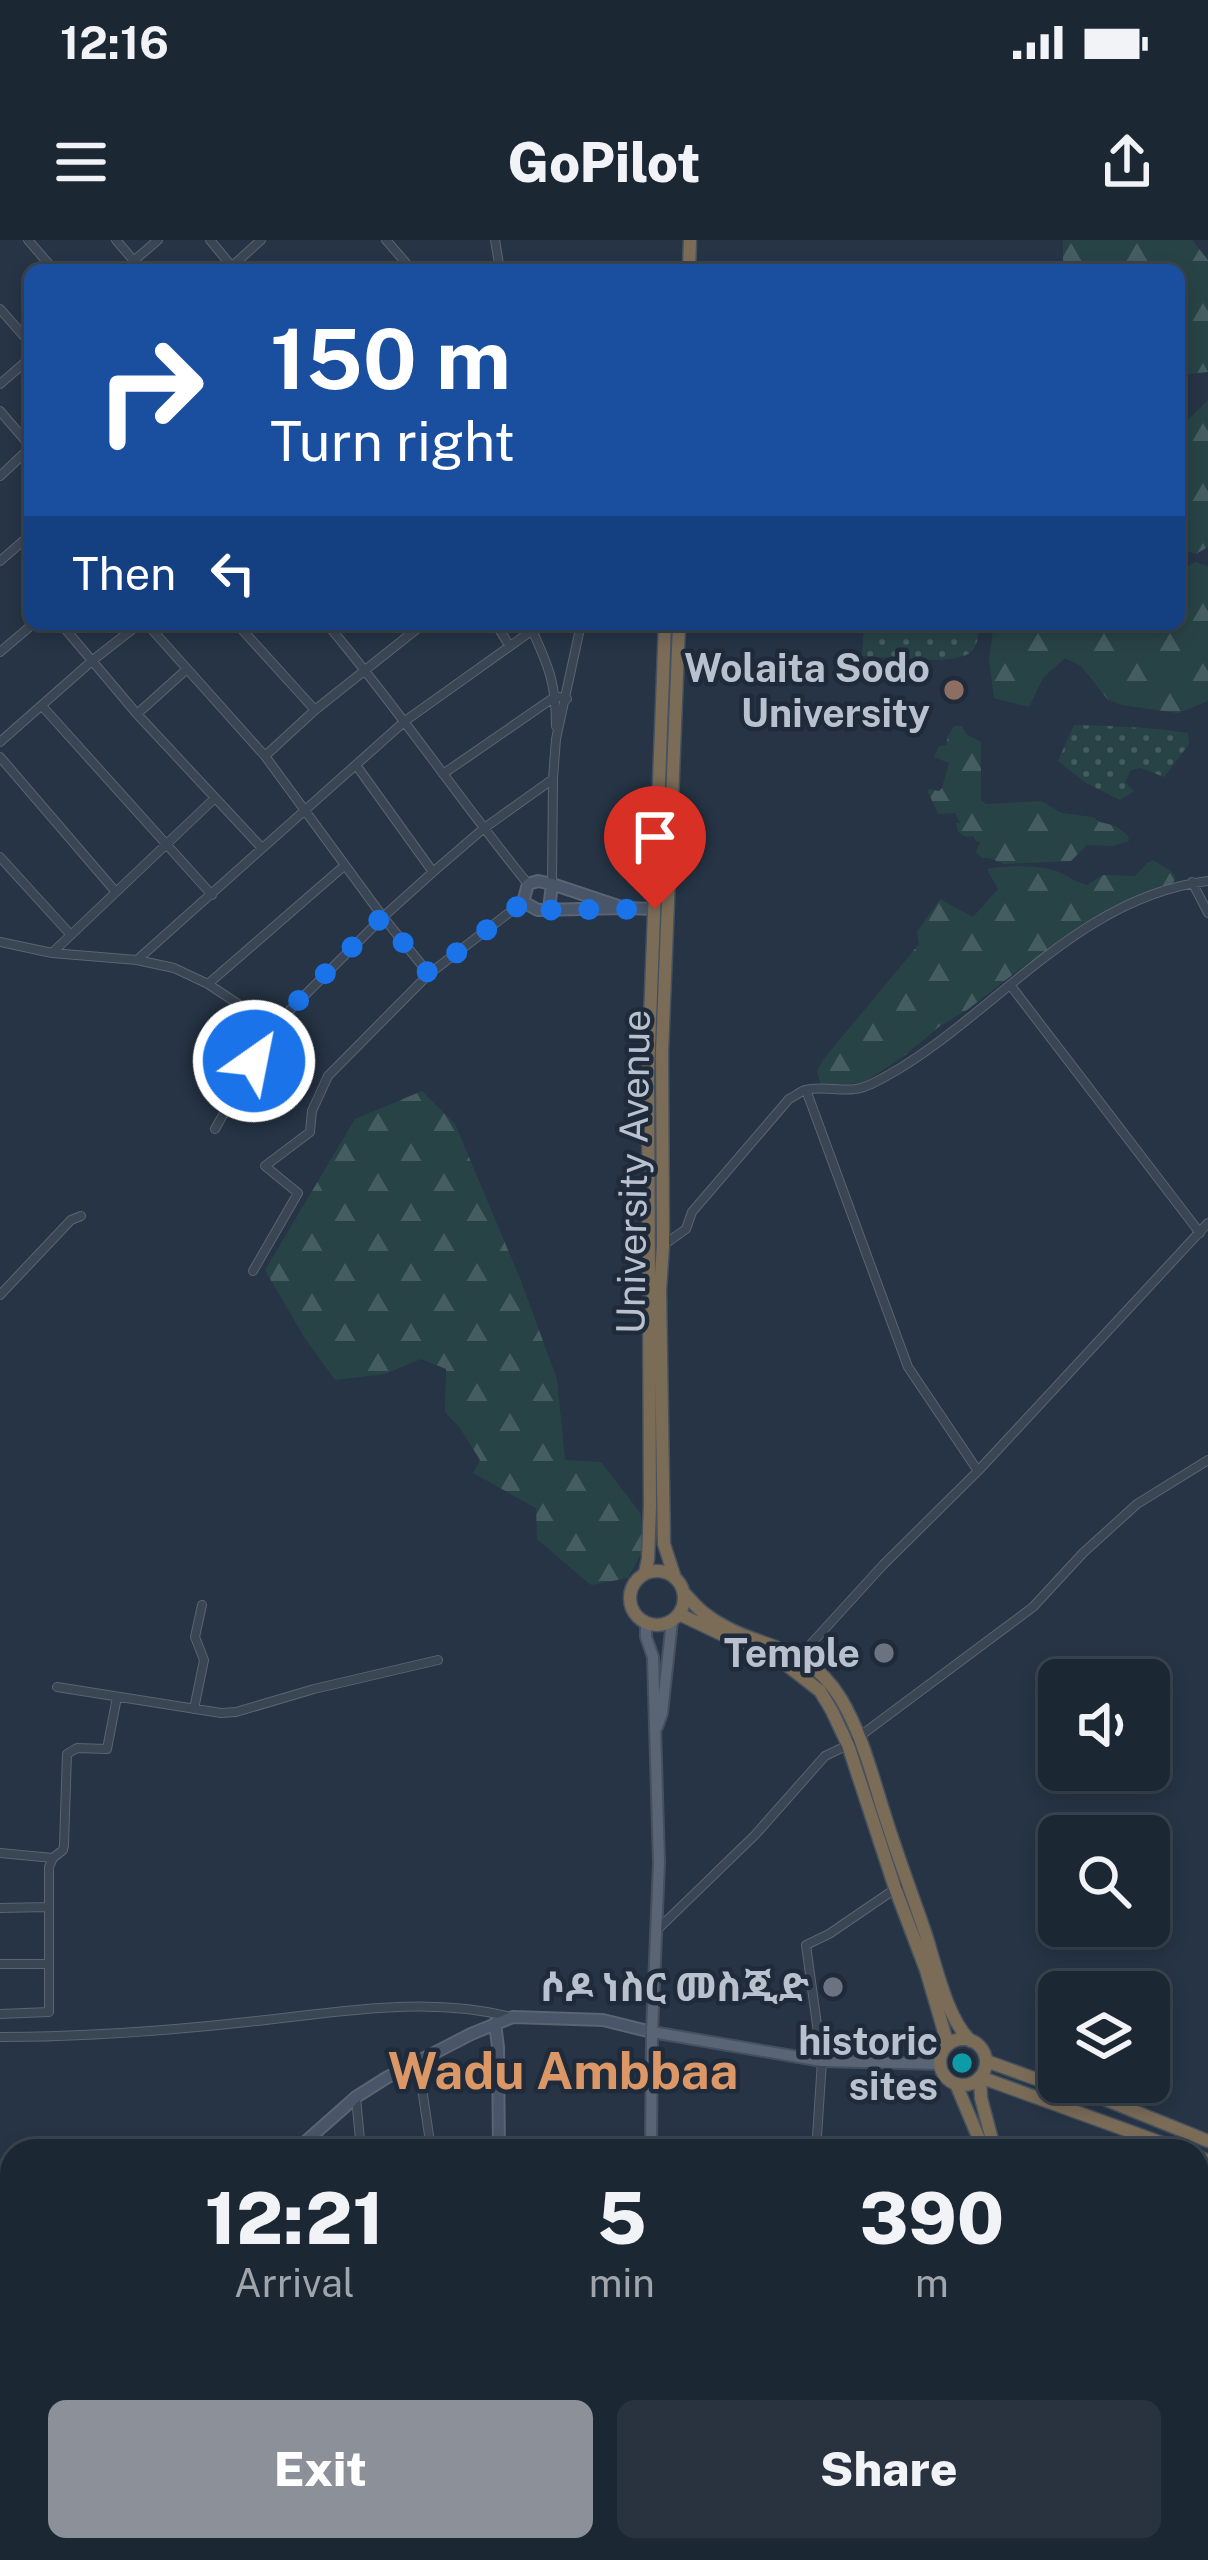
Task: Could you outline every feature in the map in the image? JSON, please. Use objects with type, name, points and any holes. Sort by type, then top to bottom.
[{"type":"highway","name":"University Avenue","points":[[645,1573],[650,1537],[662,1052],[669,672],[666,630]]},
{"type":"highway","name":"University Avenue","points":[[674,1576],[664,1544],[660,1290],[648,1072],[669,672],[679,630]]},
{"type":"highway","points":[[685,1594],[675,1617],[664,1624],[646,1623],[632,1608],[630,1598],[637,1579],[665,1571],[704,1613],[800,1656],[829,1681],[842,1702],[948,2044]]},
{"type":"highway","points":[[675,1617],[806,1677],[854,1741]]},
{"type":"highway","points":[[901,1886],[970,2041]]},
{"type":"highway","points":[[980,2077],[969,2084],[956,2084],[945,2077],[940,2064],[948,2044],[963,2039],[981,2048],[986,2061],[980,2077],[981,2098],[992,2139]]},
{"type":"highway","points":[[986,2061],[1104,2098],[1203,2139]]},
{"type":"highway","points":[[980,2077],[1151,2139]]},
{"type":"highway","points":[[956,2084],[979,2139]]},
{"type":"main road","points":[[625,908],[538,881],[528,884],[523,902],[538,910],[655,909]]},
{"type":"main road","points":[[549,909],[552,884]]},
{"type":"main road","points":[[656,1730],[675,1617]]},
{"type":"main road","points":[[646,1623],[653,1658],[659,1863],[651,2139]]},
{"type":"main road","points":[[309,2139],[356,2097],[386,2078],[513,2017],[603,2020],[822,2061],[940,2064]]},
{"type":"main road","points":[[495,2024],[498,2139]]},
{"type":"street","points":[[28,240],[49,264]]},
{"type":"street","points":[[116,240],[134,261]]},
{"type":"street","points":[[130,264],[158,240]]},
{"type":"street","points":[[236,264],[262,240]]},
{"type":"street","points":[[386,240],[407,264]]},
{"type":"street","points":[[0,309],[24,336]]},
{"type":"street","points":[[0,384],[24,363]]},
{"type":"street","points":[[0,411],[24,440]]},
{"type":"street","points":[[0,476],[24,453]]},
{"type":"street","points":[[0,561],[24,540]]},
{"type":"street","points":[[0,652],[26,630]]},
{"type":"street","points":[[67,630],[137,714],[261,847]]},
{"type":"street","points":[[0,742],[92,660],[134,630]]},
{"type":"street","points":[[149,630],[265,757],[429,974]]},
{"type":"street","points":[[242,630],[315,710]]},
{"type":"street","points":[[332,630],[528,884]]},
{"type":"street","points":[[265,757],[413,630]]},
{"type":"street","points":[[500,630],[509,645]]},
{"type":"street","points":[[137,961],[405,721],[532,630]]},
{"type":"street","points":[[538,630],[562,698]]},
{"type":"street","points":[[552,884],[556,739],[579,630]]},
{"type":"street","points":[[137,714],[188,669]]},
{"type":"street","points":[[442,774],[562,698]]},
{"type":"street","points":[[42,706],[212,896]]},
{"type":"street","points":[[0,757],[115,891]]},
{"type":"street","points":[[356,765],[433,872]]},
{"type":"street","points":[[215,1129],[273,1028],[382,917],[483,829],[553,779]]},
{"type":"street","points":[[52,953],[215,798]]},
{"type":"street","points":[[0,857],[70,934]]},
{"type":"street","points":[[208,984],[344,866]]},
{"type":"street","points":[[656,1245],[686,1229],[692,1212],[789,1099],[806,1090],[859,1089],[874,1083],[904,1066],[1052,950],[1119,909],[1153,892],[1208,880]]},
{"type":"street","points":[[1192,883],[1208,913]]},
{"type":"street","points":[[254,1271],[298,1193],[265,1166],[310,1132],[312,1111],[328,1076],[429,974],[523,902]]},
{"type":"street","points":[[0,942],[174,968],[208,984],[273,1028]]},
{"type":"street","points":[[1011,986],[1200,1233]]},
{"type":"street","points":[[806,1090],[908,1367],[978,1471]]},
{"type":"street","points":[[0,1295],[71,1220],[81,1216]]},
{"type":"street","points":[[800,1656],[1208,1223]]},
{"type":"street","points":[[655,1932],[755,1835],[825,1756],[854,1741],[1033,1607],[1137,1504],[1208,1460]]},
{"type":"street","points":[[194,1709],[204,1660],[195,1637],[202,1605]]},
{"type":"street","points":[[57,1687],[213,1713],[236,1712],[438,1660]]},
{"type":"street","points":[[0,2014],[49,2012],[49,1868],[64,1844],[68,1754],[77,1748],[107,1749],[117,1697]]},
{"type":"street","points":[[0,1853],[53,1858]]},
{"type":"street","points":[[817,2139],[822,2061],[806,1945],[901,1886]]},
{"type":"street","points":[[0,1908],[49,1907]]},
{"type":"street","points":[[0,1964],[49,1964]]},
{"type":"street","points":[[0,2036],[155,2032],[392,2007],[472,2007],[513,2017]]},
{"type":"street","points":[[418,2061],[429,2139]]},
{"type":"street","points":[[356,2097],[360,2139]]},
{"type":"green space","points":[[1063,240],[1192,240],[1208,260],[1208,372],[1185,374],[1185,264],[1063,264]]},
{"type":"green space","points":[[1208,400],[1208,547],[1196,554],[1185,550],[1185,423]]},
{"type":"green space","points":[[1195,562],[1208,566],[1208,701],[1178,713],[1122,705],[1108,700],[1081,666],[1065,658],[1043,678],[1029,707],[994,698],[989,659],[993,630],[1185,630],[1185,568]]},
{"type":"green space","points":[[864,630],[978,630],[977,642],[963,656],[936,660],[862,656]]},
{"type":"green space","points":[[1074,725],[1188,733],[1189,744],[1164,777],[1141,768],[1131,770],[1125,782],[1134,791],[1120,800],[1086,783],[1058,761]]},
{"type":"green space","points":[[954,726],[962,726],[981,742],[981,800],[986,804],[1041,801],[1062,813],[1116,826],[1129,841],[1087,845],[1071,861],[1004,864],[982,858],[976,852],[980,842],[958,832],[955,813],[938,814],[928,792],[942,788],[949,763],[934,757]]},
{"type":"green space","points":[[1153,860],[1176,879],[1167,888],[1150,890],[1029,962],[863,1083],[821,1086],[817,1071],[823,1060],[919,944],[917,932],[940,899],[973,917],[998,889],[987,869],[1042,868],[1087,885],[1103,875],[1135,876]]},
{"type":"green space","points":[[422,1091],[455,1124],[521,1281],[557,1379],[565,1460],[601,1462],[641,1514],[642,1552],[628,1578],[591,1585],[537,1539],[536,1508],[473,1473],[480,1460],[445,1412],[446,1369],[421,1359],[385,1374],[335,1380],[265,1270],[355,1119]]},
{"type":"place","name":"Wolaita Sodo University","points":[[954,690]]},
{"type":"place","name":"Temple","points":[[884,1653]]},
{"type":"place","name":"ሶዶ ነስር መስጂድ","points":[[833,1987]]},
{"type":"place","name":"historic sites","points":[[962,2063]]},
{"type":"district","name":"Wadu Ambbaa","points":[[563,2070]]},
{"type":"route","points":[[254,1061],[282,1017],[382,917],[429,974],[523,902],[543,910],[655,909]]}]
